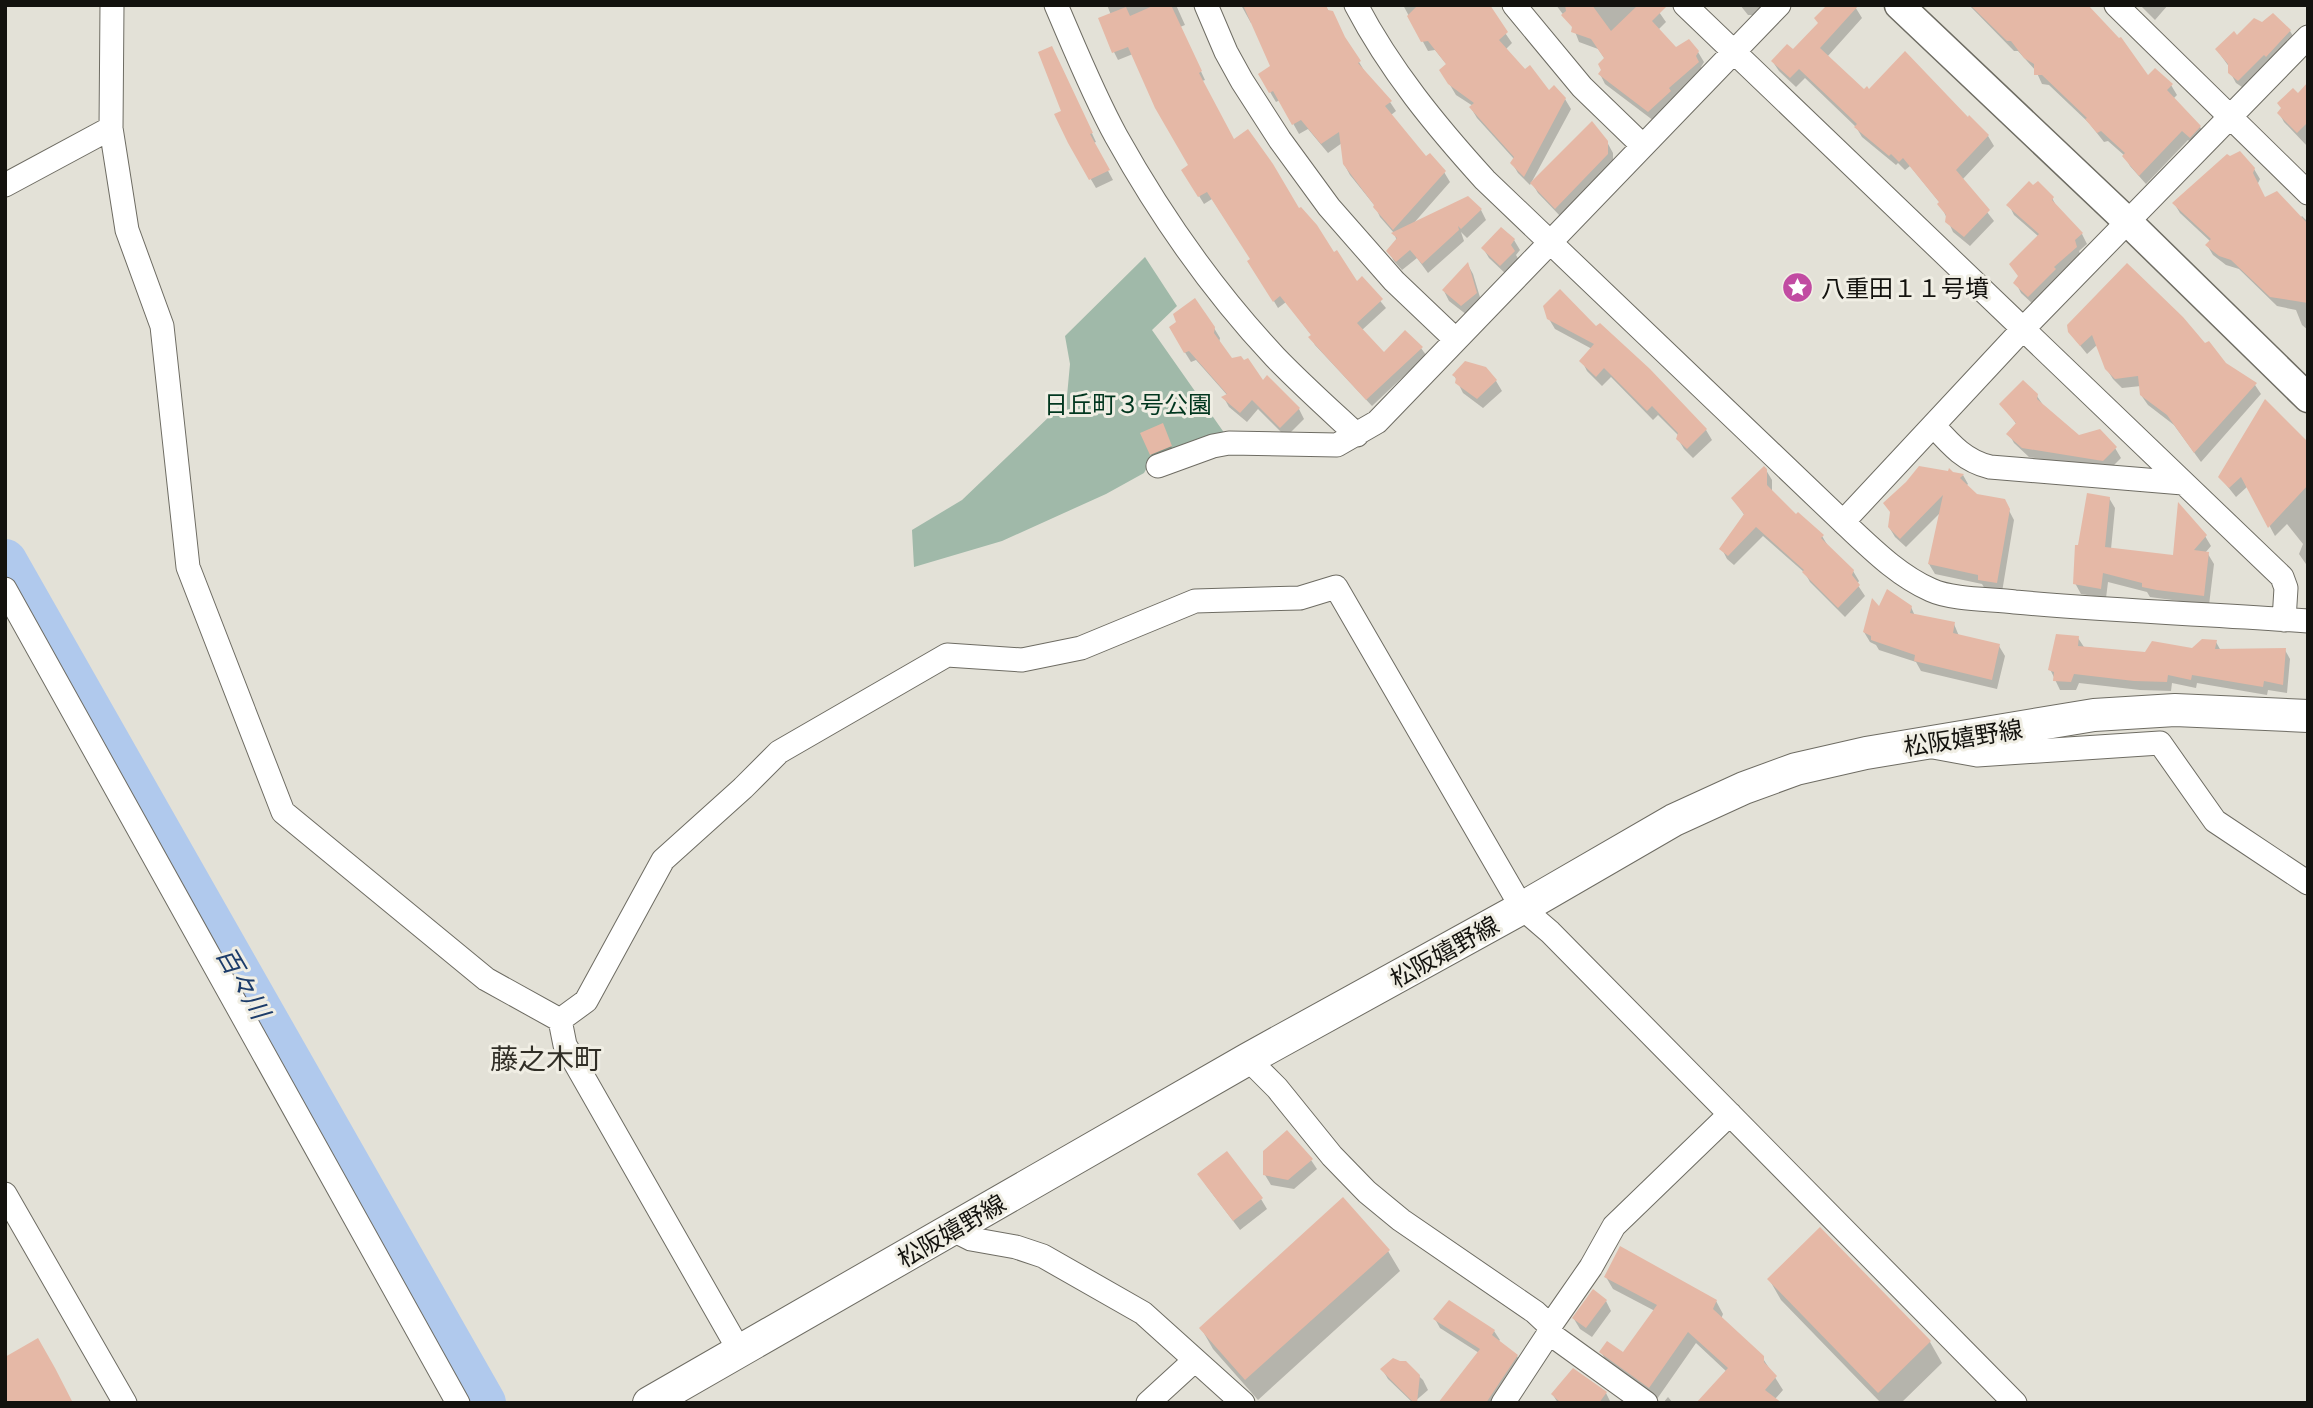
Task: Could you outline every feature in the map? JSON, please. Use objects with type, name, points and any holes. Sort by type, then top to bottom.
[{"type":"main road","name":"松阪嬉野線","points":[[649,1403],[1248,1059],[1522,908],[1674,820],[1744,788],[1796,769],[1913,744],[2094,715],[2175,710],[2308,716]]},
{"type":"street","points":[[112,5],[111,128],[127,230],[162,326],[188,567],[284,812],[486,979],[559,1020],[565,1045],[739,1350]]},
{"type":"street","points":[[1056,5],[1115,135],[1178,234],[1275,357],[1357,435]]},
{"type":"street","points":[[1206,5],[1242,81],[1266,120],[1328,207],[1394,281],[1456,340]]},
{"type":"street","points":[[1356,5],[1393,67],[1428,115],[1485,180],[1843,522],[1887,563],[1911,580],[1933,592],[1951,595],[2308,621]]},
{"type":"street","points":[[1514,5],[1582,87],[1643,146]]},
{"type":"street","points":[[1685,5],[2282,577],[2286,588],[2284,620]]},
{"type":"street","points":[[1158,466],[1229,443],[1337,445],[1377,422],[1779,5]]},
{"type":"street","points":[[1899,5],[2128,222],[2308,398]]},
{"type":"street","points":[[2116,5],[2308,193]]},
{"type":"street","points":[[1843,522],[2022,330],[2308,37]]},
{"type":"street","points":[[5,185],[111,128]]},
{"type":"street","points":[[1934,426],[1962,456],[1976,464],[2183,484]]},
{"type":"street","points":[[559,1020],[586,1001],[663,860],[743,788],[779,751],[947,655],[1022,660],[1082,648],[1195,601],[1300,598],[1336,587],[1522,908],[1550,932],[2015,1403]]},
{"type":"street","points":[[5,589],[458,1403]]},
{"type":"street","points":[[1913,744],[1977,755],[2160,743],[2215,821],[2308,883]]},
{"type":"street","points":[[1248,1059],[1277,1088],[1332,1156],[1367,1192],[1401,1220],[1535,1312],[1550,1330],[1646,1403]]},
{"type":"street","points":[[1503,1403],[1615,1226],[1730,1114]]},
{"type":"street","points":[[5,1194],[125,1403]]},
{"type":"street","points":[[953,1230],[971,1239],[1017,1247],[1043,1256],[1135,1307],[1243,1403]]},
{"type":"street","points":[[1148,1403],[1195,1360]]},
{"type":"green space","name":"日丘町３号公園","points":[[1145,257],[1177,306],[1152,330],[1225,434],[1150,462],[1144,473],[1106,494],[1002,541],[914,567],[912,530],[962,500],[1052,414],[1067,396],[1070,364],[1065,336]]},
{"type":"building","points":[[1155,5],[1171,5],[1202,71],[1199,73],[1234,139],[1248,129],[1299,208],[1301,207],[1317,225],[1334,252],[1337,250],[1357,281],[1362,276],[1383,299],[1357,323],[1384,352],[1405,330],[1423,347],[1366,400],[1308,337],[1311,335],[1280,296],[1273,302],[1247,261],[1250,259],[1207,192],[1198,197],[1181,170],[1188,165],[1155,108],[1128,47],[1112,53],[1098,18],[1126,7],[1130,16]]},
{"type":"building","points":[[1243,5],[1326,5],[1328,10],[1333,11],[1345,37],[1361,61],[1358,63],[1392,101],[1385,106],[1426,156],[1430,153],[1446,171],[1393,230],[1343,164],[1339,132],[1321,144],[1301,120],[1292,125],[1273,91],[1269,93],[1258,74],[1270,66]]},
{"type":"building","points":[[1418,5],[1490,5],[1508,32],[1499,40],[1525,69],[1530,65],[1549,90],[1554,85],[1566,98],[1524,177],[1510,163],[1514,157],[1469,107],[1474,103],[1448,84],[1439,70],[1446,64],[1428,41],[1421,42],[1407,16]]},
{"type":"building","points":[[1565,5],[1592,5],[1611,31],[1638,5],[1668,5],[1652,21],[1676,47],[1689,39],[1699,51],[1696,56],[1699,62],[1669,88],[1671,91],[1648,112],[1598,74],[1601,70],[1598,64],[1604,58],[1591,39],[1571,32],[1572,27],[1561,15],[1566,11]]},
{"type":"building","points":[[1827,5],[1859,5],[1820,48],[1864,89],[1867,86],[1869,89],[1905,51],[1968,117],[1969,115],[1989,135],[1956,170],[1990,210],[1964,237],[1945,222],[1946,215],[1937,204],[1939,202],[1903,158],[1899,162],[1891,154],[1889,156],[1854,127],[1857,124],[1799,69],[1790,78],[1771,61],[1787,44],[1793,49],[1818,23],[1814,18]]},
{"type":"building","points":[[1970,5],[2088,5],[2119,38],[2121,37],[2148,75],[2155,68],[2173,84],[2167,90],[2201,126],[2190,138],[2182,131],[2139,176],[2122,156],[2125,153],[2101,131],[2097,133],[2085,119],[2087,118],[2042,75],[2034,75],[2034,64],[2024,58],[2011,41],[2007,41]]},
{"type":"building","points":[[2273,13],[2291,30],[2266,57],[2264,55],[2238,81],[2228,73],[2228,64],[2215,49],[2234,31],[2237,35],[2254,18],[2262,22]]},
{"type":"building","points":[[1052,46],[1093,133],[1090,134],[1110,170],[1089,180],[1054,114],[1061,111],[1038,52]]},
{"type":"building","points":[[2308,82],[2308,122],[2297,133],[2277,113],[2281,108],[2277,103],[2293,88],[2298,93]]},
{"type":"building","points":[[1592,121],[1608,141],[1608,154],[1555,209],[1530,183]]},
{"type":"building","points":[[2240,151],[2255,168],[2253,173],[2265,197],[2277,191],[2308,224],[2308,303],[2270,297],[2231,260],[2219,256],[2205,245],[2211,239],[2172,203],[2227,154],[2230,156]]},
{"type":"building","points":[[2029,181],[2033,185],[2038,181],[2083,233],[2075,240],[2077,247],[2054,267],[2056,269],[2028,297],[2013,283],[2018,276],[2009,264],[2039,234],[2006,205]]},
{"type":"building","points":[[1468,196],[1482,209],[1461,229],[1458,226],[1459,230],[1422,264],[1410,250],[1396,262],[1386,251],[1397,238],[1391,233]]},
{"type":"building","points":[[1501,227],[1515,239],[1511,245],[1515,251],[1500,266],[1481,248]]},
{"type":"building","points":[[1468,262],[1477,293],[1461,306],[1442,290]]},
{"type":"building","points":[[2127,263],[2183,317],[2205,343],[2209,341],[2226,363],[2257,383],[2194,453],[2167,415],[2140,395],[2138,376],[2115,379],[2105,369],[2092,335],[2080,346],[2068,332],[2067,325]]},
{"type":"building","points":[[1560,289],[1596,326],[1600,323],[1650,369],[1707,429],[1687,449],[1676,439],[1678,433],[1652,406],[1647,411],[1604,368],[1596,377],[1579,361],[1594,344],[1547,319],[1543,306]]},
{"type":"building","points":[[1195,298],[1215,327],[1214,333],[1232,358],[1248,358],[1263,380],[1267,375],[1300,408],[1280,428],[1252,400],[1240,413],[1221,397],[1227,394],[1189,351],[1184,353],[1169,327],[1176,322],[1173,314]]},
{"type":"building","points":[[1465,361],[1486,367],[1497,380],[1477,399],[1455,383],[1456,378],[1452,375]]},
{"type":"building","points":[[2023,380],[2038,394],[2037,399],[2079,435],[2100,429],[2117,447],[2103,461],[2022,448],[2006,434],[2016,423],[1999,404]]},
{"type":"building","points":[[2265,399],[2308,442],[2308,485],[2268,528],[2241,477],[2229,488],[2218,477]]},
{"type":"building","points":[[1163,423],[1172,446],[1150,455],[1140,433]]},
{"type":"building","points":[[1764,466],[1767,469],[1767,485],[1796,514],[1798,512],[1824,535],[1821,538],[1854,570],[1852,575],[1860,585],[1838,608],[1802,572],[1804,570],[1756,527],[1728,556],[1719,549],[1744,514],[1731,498]]},
{"type":"building","points":[[1919,466],[1948,471],[1949,468],[1953,472],[1964,474],[1960,478],[1977,494],[2005,499],[2010,509],[1997,583],[1978,580],[1978,575],[1928,564],[1943,495],[1900,539],[1888,527],[1890,512],[1883,503]]},
{"type":"building","points":[[2087,493],[2110,497],[2105,547],[2173,555],[2178,502],[2207,535],[2194,550],[2209,552],[2204,596],[2142,587],[2142,583],[2103,573],[2101,589],[2073,584],[2075,545],[2078,545]]},
{"type":"building","points":[[1887,589],[1912,606],[1910,613],[1955,622],[1953,633],[2000,644],[1992,680],[1914,661],[1915,655],[1871,640],[1871,636],[1863,632],[1872,598],[1879,606]]},
{"type":"building","points":[[2056,634],[2079,636],[2078,646],[2145,652],[2152,641],[2192,648],[2202,639],[2217,640],[2215,649],[2286,648],[2283,685],[2264,681],[2263,687],[2192,675],[2191,680],[2168,675],[2167,682],[2074,674],[2071,682],[2053,681],[2054,672],[2048,670]]},
{"type":"building","points":[[1287,1130],[1313,1159],[1288,1180],[1263,1175],[1263,1151]]},
{"type":"building","points":[[1227,1151],[1263,1198],[1233,1221],[1197,1174]]},
{"type":"building","points":[[1343,1197],[1390,1250],[1245,1380],[1199,1328]]},
{"type":"building","points":[[1820,1227],[1931,1341],[1878,1393],[1767,1279]]},
{"type":"building","points":[[1620,1246],[1717,1300],[1713,1309],[1764,1356],[1764,1362],[1777,1376],[1765,1390],[1782,1403],[1696,1403],[1728,1368],[1688,1332],[1649,1388],[1599,1352],[1607,1341],[1623,1352],[1657,1305],[1604,1277]]},
{"type":"building","points":[[1593,1289],[1607,1300],[1586,1328],[1572,1318]]},
{"type":"building","points":[[1449,1300],[1495,1330],[1492,1335],[1518,1355],[1486,1403],[1438,1403],[1480,1349],[1433,1319]]},
{"type":"building","points":[[38,1338],[73,1403],[5,1403],[5,1357]]},
{"type":"building","points":[[1393,1358],[1406,1361],[1420,1375],[1417,1403],[1380,1369]]},
{"type":"building","points":[[1573,1368],[1607,1392],[1599,1403],[1561,1403],[1551,1394]]},
{"type":"waterway","name":"百々川","points":[[5,561],[484,1403]]},
{"type":"place","name":"八重田１１号墳","points":[[1798,287]]},
{"type":"district","name":"藤之木町","points":[[546,1058]]}]
